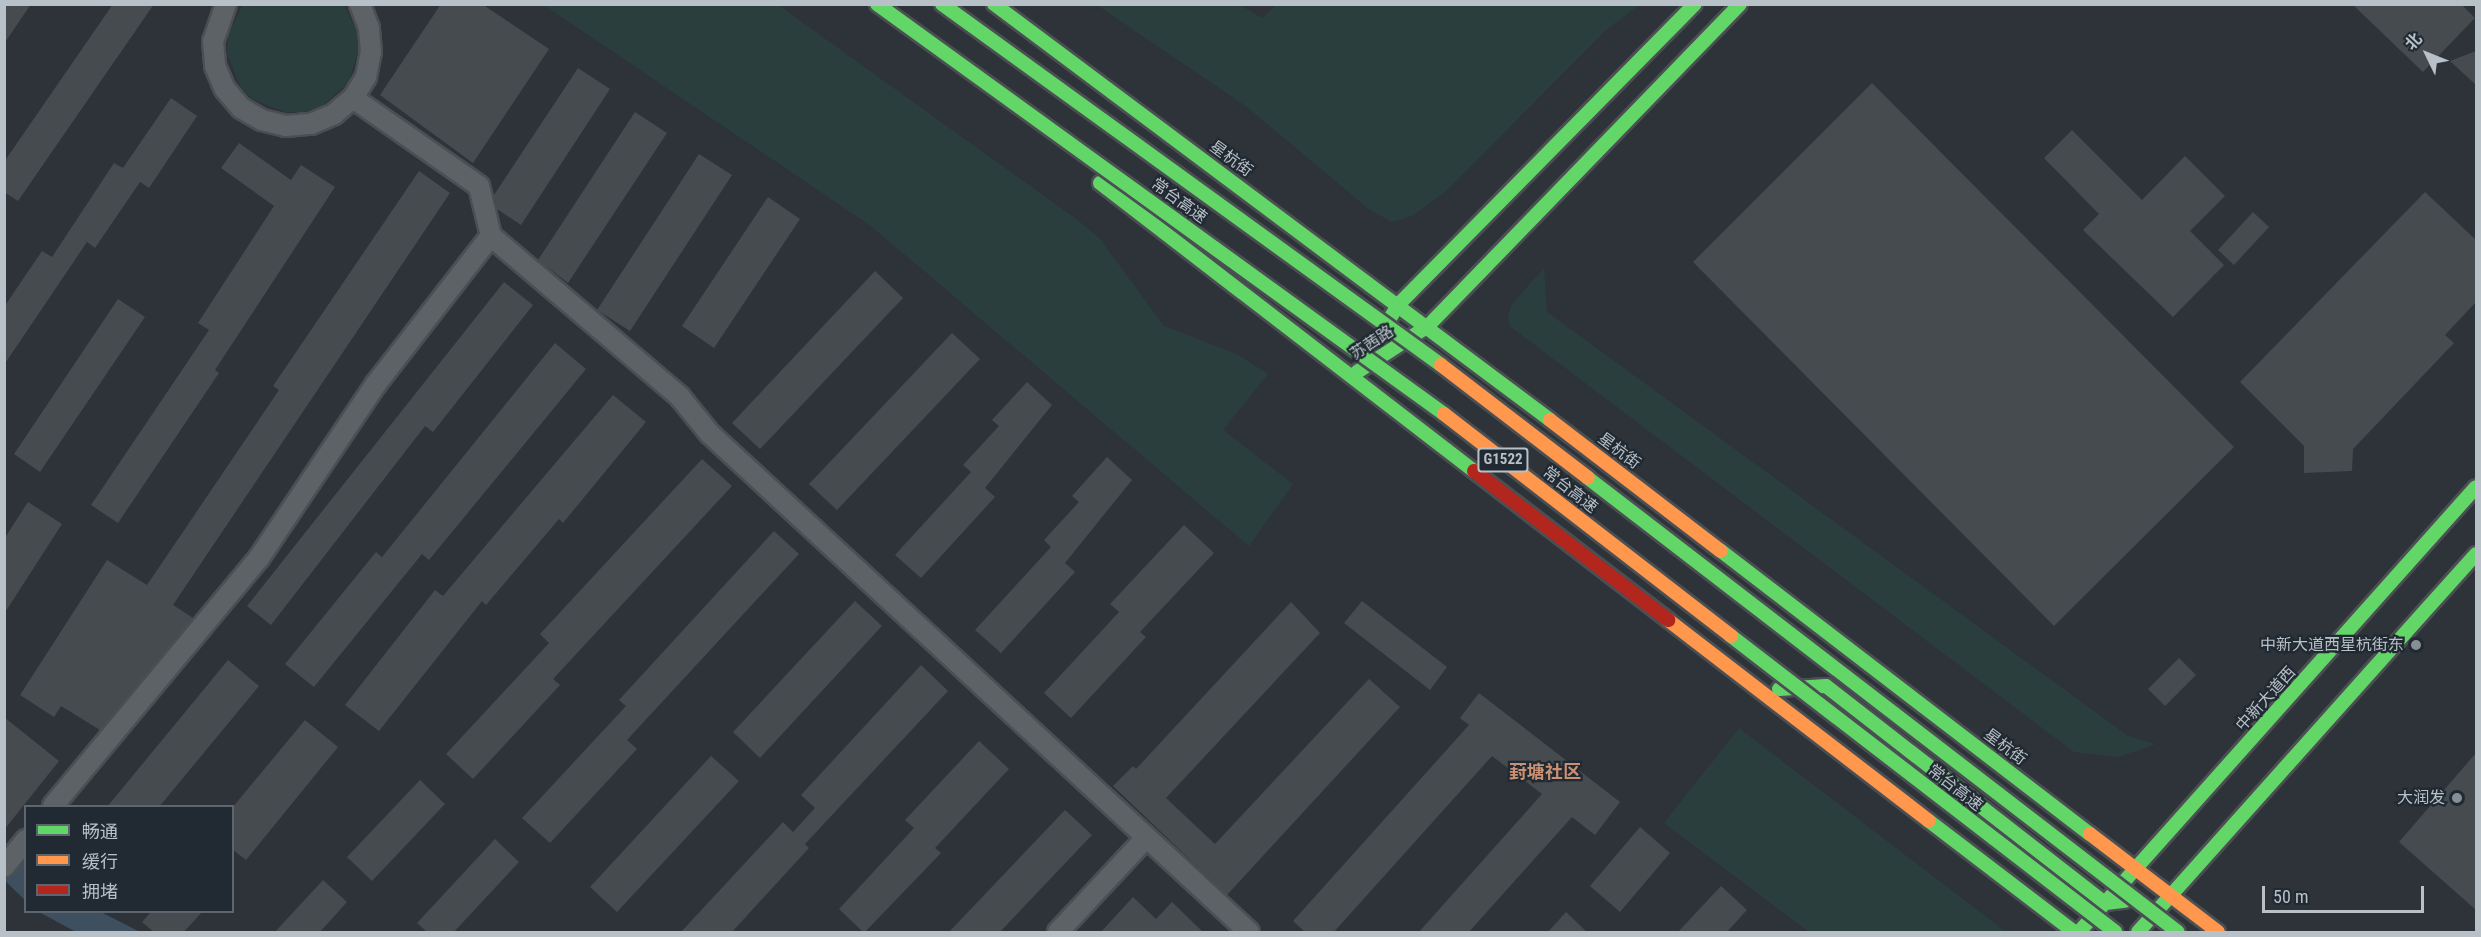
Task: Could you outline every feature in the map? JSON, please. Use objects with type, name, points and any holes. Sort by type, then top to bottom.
[{"type":"main road","points":[[861,4],[1353,375],[2074,933]]},
{"type":"main road","name":"常台高速","points":[[877,4],[1379,364],[2115,933]]},
{"type":"main road","name":"常台高速","points":[[942,4],[1403,336],[2178,933]]},
{"type":"main road","name":"星杭街","points":[[994,4],[1428,326],[2218,933]]},
{"type":"main road","name":"苏茜路","points":[[1353,375],[1399,304],[1695,4]]},
{"type":"main road","name":"苏茜路","points":[[1353,375],[1428,326],[1740,4]]},
{"type":"main road","name":"中新大道西","points":[[2079,933],[2476,487]]},
{"type":"main road","points":[[2111,933],[2140,932],[2476,554]]},
{"type":"main road","points":[[1760,690],[1826,686],[2105,903],[2171,896]]},
{"type":"street","points":[[226,4],[213,41],[215,66],[225,89],[241,108],[270,122],[311,124],[334,114],[353,98],[366,77],[371,52],[369,28],[360,4]]},
{"type":"street","points":[[353,98],[479,186],[491,236],[680,397],[708,433],[1249,933]]},
{"type":"street","points":[[55,805],[259,558],[376,384],[491,236]]},
{"type":"street","points":[[1058,933],[1145,839]]},
{"type":"street","points":[[4,867],[23,844]]},
{"type":"shaded area","points":[[243,4],[344,5],[357,32],[359,50],[348,83],[321,107],[303,112],[285,112],[252,99],[240,86],[227,53],[228,35]]},
{"type":"shaded area","points":[[1277,4],[1639,5],[1606,30],[1445,192],[1412,216],[1392,222],[1370,210],[1247,107],[1097,5],[1240,5],[1262,18]]},
{"type":"shaded area","points":[[544,5],[778,5],[1079,221],[1100,239],[1164,326],[1237,354],[1268,374],[1223,430],[1293,484],[1249,546],[871,226]]},
{"type":"shaded area","points":[[1544,268],[1547,312],[2128,736],[2156,744],[2119,757],[2074,752],[1510,326],[1508,317],[1512,304]]},
{"type":"shaded area","points":[[1739,728],[2006,932],[1809,932],[1664,823]]},
{"type":"water","points":[[4,847],[24,861],[24,899],[5,881]]},
{"type":"water","points":[[41,913],[103,913],[140,932],[76,932]]},
{"type":"building","points":[[4,4],[31,4],[4,44]]},
{"type":"building","points":[[113,4],[154,4],[18,201],[4,192],[4,162]]},
{"type":"building","points":[[441,4],[482,4],[549,49],[473,163],[380,95]]},
{"type":"building","points":[[2352,4],[2461,4],[2475,18],[2423,72]]},
{"type":"building","points":[[2476,51],[2476,85],[2450,61]]},
{"type":"building","points":[[578,68],[610,89],[521,225],[497,209],[494,195]]},
{"type":"building","points":[[1872,83],[2234,447],[2054,626],[1693,262]]},
{"type":"building","points":[[171,98],[197,116],[149,188],[140,182],[95,248],[87,242],[4,365],[4,307],[42,251],[52,257],[114,163],[123,168]]},
{"type":"building","points":[[635,112],[667,133],[568,283],[538,260]]},
{"type":"building","points":[[2072,130],[2142,200],[2185,156],[2225,196],[2190,231],[2224,265],[2173,317],[2083,230],[2099,214],[2044,158]]},
{"type":"building","points":[[239,143],[291,180],[301,165],[335,187],[215,370],[219,373],[118,523],[91,505],[209,330],[198,323],[274,206],[221,168]]},
{"type":"building","points":[[699,154],[732,175],[630,331],[597,310]]},
{"type":"building","points":[[419,171],[450,193],[173,605],[193,618],[100,730],[61,706],[54,717],[20,695],[107,560],[147,585],[279,390],[273,386]]},
{"type":"building","points":[[2425,192],[2476,240],[2476,302],[2445,335],[2454,343],[2353,449],[2352,471],[2304,473],[2304,446],[2240,382]]},
{"type":"building","points":[[768,197],[800,219],[714,348],[682,326]]},
{"type":"building","points":[[2253,212],[2269,227],[2234,265],[2218,250]]},
{"type":"building","points":[[875,271],[903,298],[760,449],[732,423]]},
{"type":"building","points":[[504,282],[533,305],[433,432],[425,426],[271,625],[247,606]]},
{"type":"building","points":[[118,299],[145,317],[40,472],[14,454]]},
{"type":"building","points":[[952,333],[980,359],[837,510],[809,484]]},
{"type":"building","points":[[555,343],[586,369],[429,560],[422,554],[314,687],[285,664],[376,552],[382,557]]},
{"type":"building","points":[[1027,382],[1052,405],[985,488],[995,497],[921,578],[895,555],[971,472],[963,465],[999,426],[992,420]]},
{"type":"building","points":[[613,395],[646,422],[563,523],[559,519],[486,605],[482,601],[379,731],[345,705],[435,590],[443,596]]},
{"type":"building","points":[[1107,457],[1132,480],[1065,563],[1075,572],[1001,653],[975,630],[1051,547],[1044,540],[1079,502],[1072,496]]},
{"type":"building","points":[[702,459],[732,486],[553,679],[560,685],[473,779],[446,754],[549,643],[540,634]]},
{"type":"building","points":[[28,502],[62,524],[4,614],[4,539]]},
{"type":"building","points":[[1184,525],[1214,553],[1140,632],[1146,637],[1071,718],[1044,693],[1119,612],[1110,604]]},
{"type":"building","points":[[774,531],[799,554],[627,740],[637,749],[550,843],[522,818],[626,706],[619,700]]},
{"type":"building","points":[[855,601],[882,626],[760,758],[733,732]]},
{"type":"building","points":[[1362,601],[1447,667],[1430,690],[1344,623]]},
{"type":"building","points":[[1291,602],[1320,633],[1166,798],[1215,844],[1369,679],[1400,707],[1227,895],[1113,786],[1133,766],[1136,769]]},
{"type":"building","points":[[2179,658],[2196,675],[2165,706],[2148,689]]},
{"type":"building","points":[[228,660],[259,686],[161,805],[109,805]]},
{"type":"building","points":[[921,665],[948,691],[805,844],[809,848],[731,933],[680,933],[783,822],[793,832],[815,808],[801,795]]},
{"type":"building","points":[[1479,693],[1620,802],[1595,835],[1572,817],[1468,933],[1418,933],[1542,794],[1492,756],[1333,933],[1306,933],[1293,921],[1469,725],[1460,718]]},
{"type":"building","points":[[4,717],[59,761],[4,830]]},
{"type":"building","points":[[305,720],[338,747],[246,860],[234,851],[234,806]]},
{"type":"building","points":[[979,741],[1009,769],[935,848],[941,853],[864,933],[839,909],[914,828],[905,820]]},
{"type":"building","name":"大润发","points":[[2476,753],[2476,910],[2399,842]]},
{"type":"building","points":[[711,756],[739,781],[617,912],[590,887]]},
{"type":"building","points":[[420,780],[445,804],[372,881],[347,857]]},
{"type":"building","points":[[1065,810],[1092,835],[999,933],[948,933]]},
{"type":"building","points":[[1640,827],[1670,853],[1620,912],[1590,886]]},
{"type":"building","points":[[495,839],[519,862],[453,933],[428,933],[417,923]]},
{"type":"building","points":[[323,880],[347,902],[319,933],[274,933]]},
{"type":"building","points":[[1721,886],[1747,910],[1726,933],[1677,933]]},
{"type":"building","points":[[1133,897],[1156,919],[1172,902],[1204,933],[1100,933]]},
{"type":"building","points":[[1566,912],[1588,933],[1547,933]]},
{"type":"building","points":[[150,913],[201,913],[183,933],[155,933],[142,922]]},
{"type":"traffic: fast","points":[[877,4],[1444,414]]},
{"type":"traffic: fast","points":[[942,4],[1441,365]]},
{"type":"traffic: fast","points":[[994,4],[1550,420]]},
{"type":"traffic: fast","points":[[1387,323],[1399,304],[1695,4]]},
{"type":"traffic: fast","points":[[1357,372],[1428,326],[1740,4]]},
{"type":"traffic: fast","points":[[1100,183],[1474,471]]},
{"type":"traffic: fast","points":[[1588,478],[2178,932]]},
{"type":"traffic: fast","points":[[2079,932],[2476,487]]},
{"type":"traffic: fast","points":[[1721,551],[2090,834]]},
{"type":"traffic: fast","points":[[2138,932],[2476,554]]},
{"type":"traffic: fast","points":[[1731,636],[2115,932]]},
{"type":"traffic: fast","points":[[1779,689],[1826,686],[2105,903],[2125,901]]},
{"type":"traffic: fast","points":[[1929,821],[2074,932]]},
{"type":"traffic: slow","points":[[1441,365],[1588,478]]},
{"type":"traffic: slow","points":[[1444,414],[1731,636]]},
{"type":"traffic: slow","points":[[1550,420],[1721,551]]},
{"type":"traffic: slow","points":[[1668,620],[1929,821]]},
{"type":"traffic: slow","points":[[2090,834],[2218,932]]},
{"type":"traffic: jam","points":[[1474,471],[1668,620]]},
{"type":"place","name":"中新大道西星杭街东","points":[[2416,645]]},
{"type":"place","name":"大润发","points":[[2457,798]]},
{"type":"district","name":"葑塘社区","points":[[1545,772]]}]
